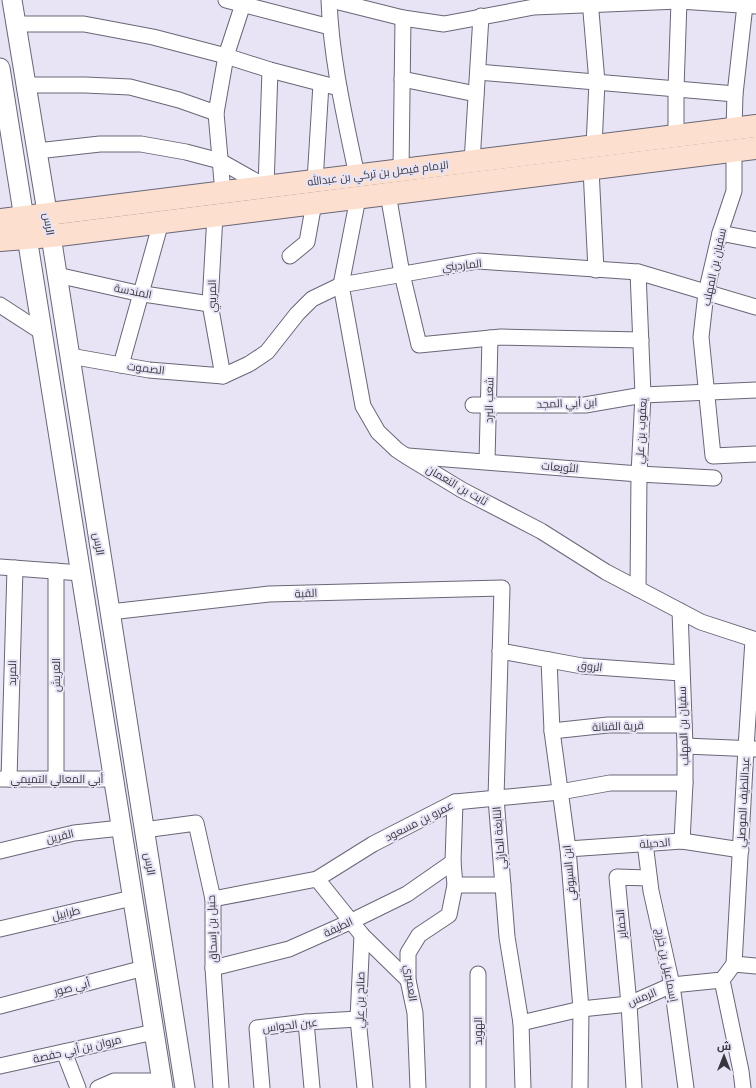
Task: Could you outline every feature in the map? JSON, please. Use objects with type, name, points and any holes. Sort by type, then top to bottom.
[{"type":"main road","name":"الإمام فيصل بن تركي بن عبدالله","points":[[0,240],[47,215],[756,126]]},
{"type":"main road","name":"الإمام فيصل بن تركي بن عبدالله","points":[[0,220],[51,236],[756,148]]},
{"type":"street","name":"الرس","points":[[12,0],[51,236],[185,1088]]},
{"type":"street","points":[[226,0],[330,27]]},
{"type":"street","points":[[357,176],[339,88],[330,27],[330,0],[403,18],[444,24],[534,7],[590,2],[679,1],[750,6],[735,94],[734,129]]},
{"type":"street","points":[[676,136],[679,1]]},
{"type":"street","points":[[590,2],[597,82],[594,146]]},
{"type":"street","points":[[222,193],[216,113],[226,56],[242,4]]},
{"type":"street","points":[[472,162],[481,16]]},
{"type":"street","points":[[401,170],[403,18]]},
{"type":"street","points":[[16,24],[84,24],[153,37],[339,88]]},
{"type":"street","name":"الرس","points":[[0,68],[162,1084]]},
{"type":"street","points":[[37,151],[100,144],[141,144],[186,152],[220,161],[266,188],[270,70]]},
{"type":"street","points":[[478,72],[735,94]]},
{"type":"street","points":[[402,79],[476,94]]},
{"type":"street","points":[[315,181],[321,84]]},
{"type":"street","points":[[26,85],[130,87],[179,100],[216,113]]},
{"type":"street","name":"سفيان بن المهلب","points":[[734,151],[734,191],[720,233],[706,293],[702,337],[713,456],[756,454]]},
{"type":"street","points":[[591,169],[596,270]]},
{"type":"street","points":[[388,194],[402,274],[419,345],[501,337],[641,340]]},
{"type":"street","name":"ثابت بن النعمان","points":[[358,198],[341,285],[363,406],[378,432],[397,450],[406,456],[462,490],[540,531],[606,572],[701,622],[755,640]]},
{"type":"street","points":[[290,256],[307,242],[314,203]]},
{"type":"street","name":"المريبي","points":[[215,215],[210,304],[223,376]]},
{"type":"street","points":[[120,365],[142,294],[161,222]]},
{"type":"street","points":[[720,233],[756,240]]},
{"type":"street","name":"المارديني","points":[[223,376],[249,364],[267,352],[297,314],[312,299],[341,285],[478,261],[638,272],[756,307]]},
{"type":"street","name":"يعقوب بن علي","points":[[638,272],[643,396],[639,474],[638,589]]},
{"type":"street","name":"المندسة","points":[[57,275],[142,294],[210,304]]},
{"type":"street","points":[[0,305],[43,333]]},
{"type":"street","name":"شعب البرد","points":[[487,461],[490,338]]},
{"type":"street","name":"الصموت","points":[[70,356],[149,370],[223,376]]},
{"type":"street","name":"ابن أبي المجد","points":[[473,404],[585,404],[643,396],[756,390]]},
{"type":"street","name":"الثويعات","points":[[406,456],[487,461],[639,474],[714,478]]},
{"type":"street","points":[[7,567],[81,573]]},
{"type":"street","name":"المربد","points":[[5,779],[7,567]]},
{"type":"street","name":"العريش","points":[[56,571],[56,779]]},
{"type":"street","name":"القبة","points":[[110,612],[269,594],[502,588]]},
{"type":"street","name":"النابغة الحارثي","points":[[502,588],[496,798],[508,937],[521,1023],[523,1088]]},
{"type":"street","name":"سفيان بن المهلب","points":[[680,611],[681,673],[685,746],[682,841]]},
{"type":"street","name":"عبداللطيف الموصلي","points":[[734,964],[741,850],[751,749],[755,640]]},
{"type":"street","name":"الروق","points":[[500,651],[582,666],[681,673]]},
{"type":"street","name":"ابن السيوفي","points":[[549,660],[552,730],[568,849],[581,1009],[580,1088]]},
{"type":"street","name":"قرية القنانة","points":[[552,730],[608,725],[684,725]]},
{"type":"street","points":[[685,746],[751,749]]},
{"type":"street","name":"أبي المعالي التميمي","points":[[5,779],[114,779]]},
{"type":"street","name":"عمرو بن مسعود","points":[[212,900],[317,879],[373,844],[456,802],[560,792],[610,783],[685,783]]},
{"type":"street","name":"العميري","points":[[418,1088],[415,1013],[408,980],[408,953],[419,935],[449,915],[455,885],[453,862],[456,802]]},
{"type":"street","name":"حنبل بن إسحاق","points":[[144,830],[196,823],[212,900],[213,968],[221,1088]]},
{"type":"street","name":"القرين","points":[[0,851],[74,833],[121,828]]},
{"type":"street","name":"الدحيلة","points":[[568,849],[682,841],[741,850]]},
{"type":"street","name":"إسماعيل بن خزرج","points":[[645,843],[649,878],[672,985],[686,1088]]},
{"type":"street","name":"الطيفة","points":[[213,968],[289,950],[407,894],[453,862]]},
{"type":"street","name":"الحفاير","points":[[629,1004],[617,877],[649,878]]},
{"type":"street","points":[[317,879],[362,935],[408,980]]},
{"type":"street","points":[[455,885],[503,885]]},
{"type":"street","name":"طرابيل","points":[[0,929],[132,898]]},
{"type":"street","name":"صالح بن علي","points":[[362,935],[358,1019],[365,1088]]},
{"type":"street","points":[[743,1088],[741,1071],[722,980],[734,964],[756,966]]},
{"type":"street","name":"أبي صور","points":[[0,1006],[144,968]]},
{"type":"street","name":"الهويد","points":[[478,974],[478,1088]]},
{"type":"street","name":"الرمس","points":[[521,1023],[581,1009],[629,1004],[672,985],[722,980]]},
{"type":"street","points":[[629,1004],[634,1088]]},
{"type":"street","name":"عين الحواس","points":[[262,1088],[257,1028],[306,1022],[358,1019]]},
{"type":"street","points":[[306,1022],[312,1088]]},
{"type":"street","name":"مروان بن أبي حفصة","points":[[0,1066],[154,1032]]},
{"type":"street","points":[[64,1052],[78,1088]]},
{"type":"street","points":[[98,1088],[114,1081],[162,1084]]}]
